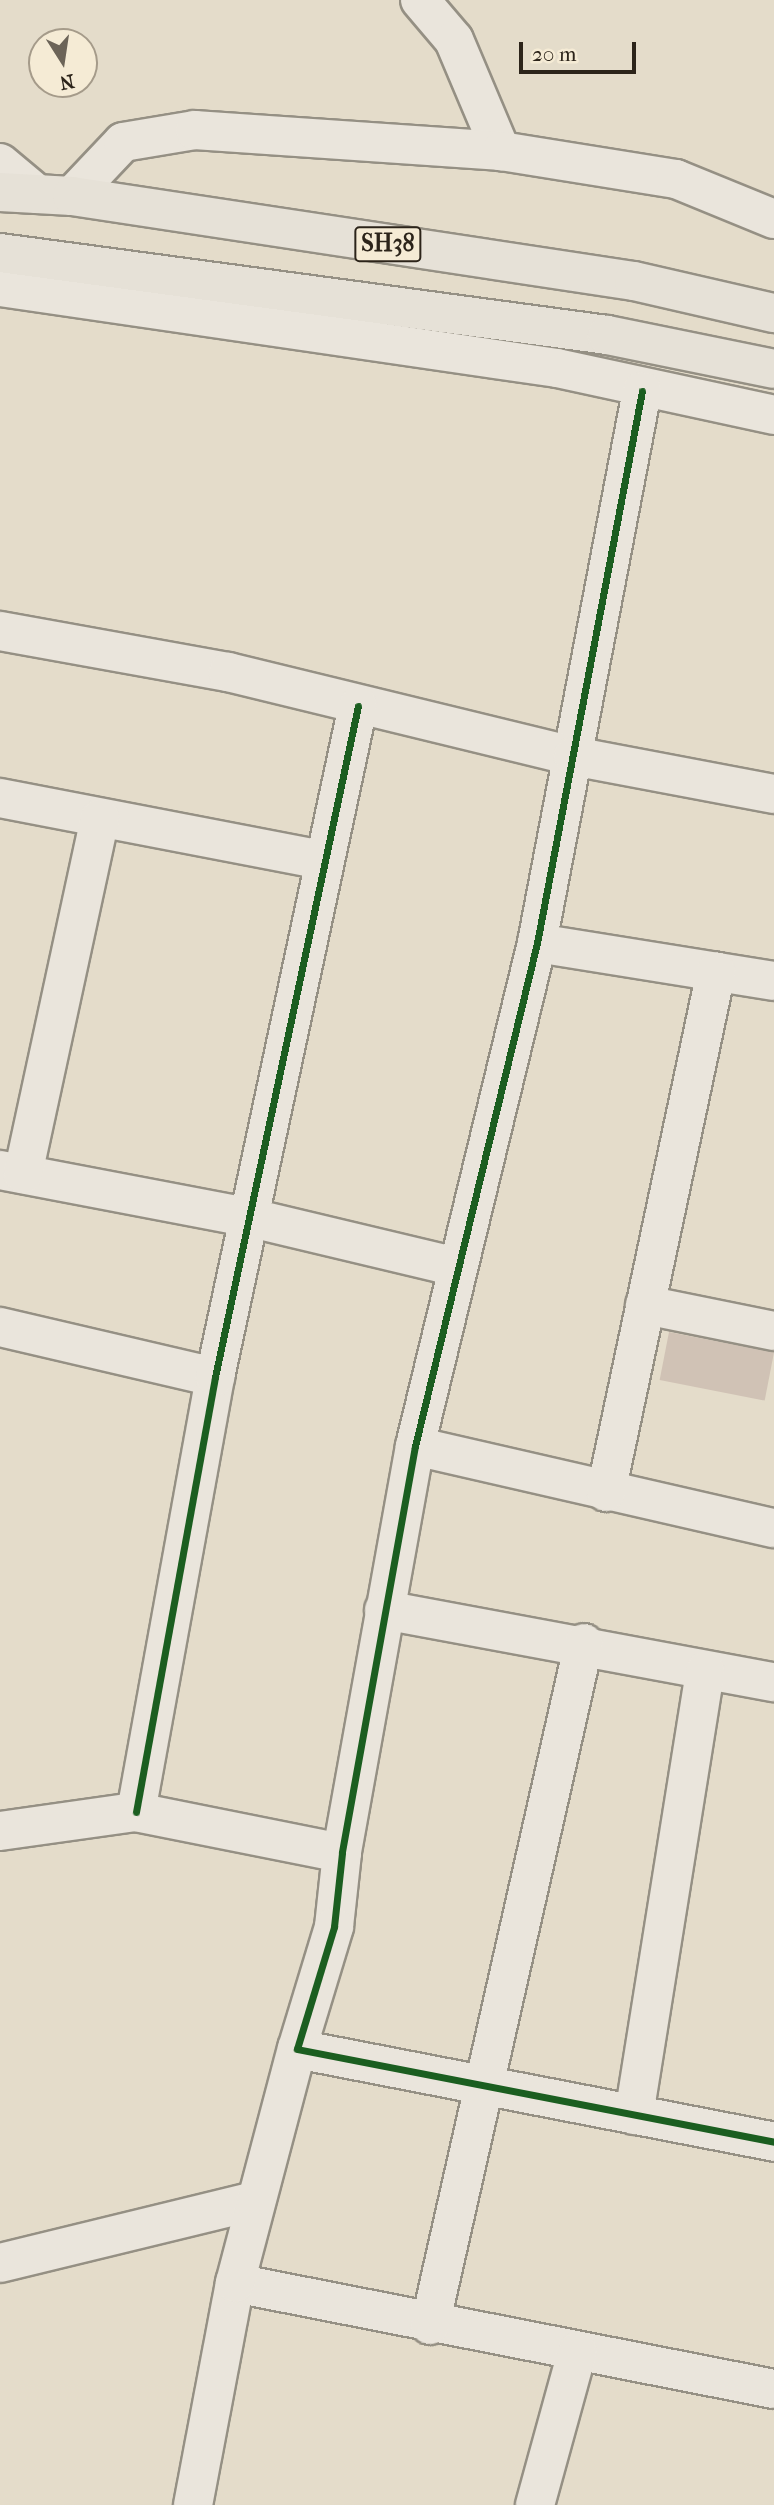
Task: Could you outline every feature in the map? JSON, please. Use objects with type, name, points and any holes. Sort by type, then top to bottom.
[{"type":"main road","name":"SH38","points":[[36,194],[634,281],[774,313]]},
{"type":"main road","name":"SH38","points":[[0,253],[607,335],[774,369]]},
{"type":"main road","points":[[607,335],[634,281]]},
{"type":"street","points":[[420,0],[454,40],[501,151]]},
{"type":"street","points":[[0,163],[36,194],[123,142],[195,130],[501,151],[676,179],[774,219]]},
{"type":"street","points":[[0,287],[556,368],[642,391],[774,415]]},
{"type":"street","points":[[193,2505],[234,2284],[297,2049],[334,1927],[342,1853],[415,1446],[456,1267],[537,943],[642,391]]},
{"type":"street","points":[[0,631],[228,671],[358,706],[573,756],[774,794]]},
{"type":"street","points":[[136,1812],[215,1377],[251,1218],[321,860],[358,706]]},
{"type":"street","points":[[0,798],[321,860]]},
{"type":"street","points":[[100,818],[12,1172],[251,1218],[456,1267]]},
{"type":"street","points":[[537,943],[774,981]]},
{"type":"street","points":[[606,1492],[716,972]]},
{"type":"street","points":[[645,1305],[774,1331]]},
{"type":"street","points":[[0,1327],[215,1377]]},
{"type":"street","points":[[415,1446],[606,1492],[774,1528]]},
{"type":"street","points":[[384,1610],[584,1643],[705,1671],[774,1682]]},
{"type":"street","points":[[432,2324],[584,1643]]},
{"type":"street","points":[[634,2115],[705,1671]]},
{"type":"street","points":[[0,1831],[136,1812],[342,1853]]},
{"type":"street","points":[[297,2049],[484,2088],[774,2142]]},
{"type":"street","points":[[0,2263],[255,2201]]},
{"type":"street","points":[[234,2284],[774,2389]]},
{"type":"street","points":[[535,2505],[577,2352]]},
{"type":"building","points":[[669,1332],[774,1352],[765,1401],[660,1380]]},
{"type":"cycle path","points":[[642,391],[537,943],[415,1446],[342,1853],[334,1927],[297,2049],[774,2142]]},
{"type":"cycle path","points":[[136,1812],[215,1377],[358,706]]}]
